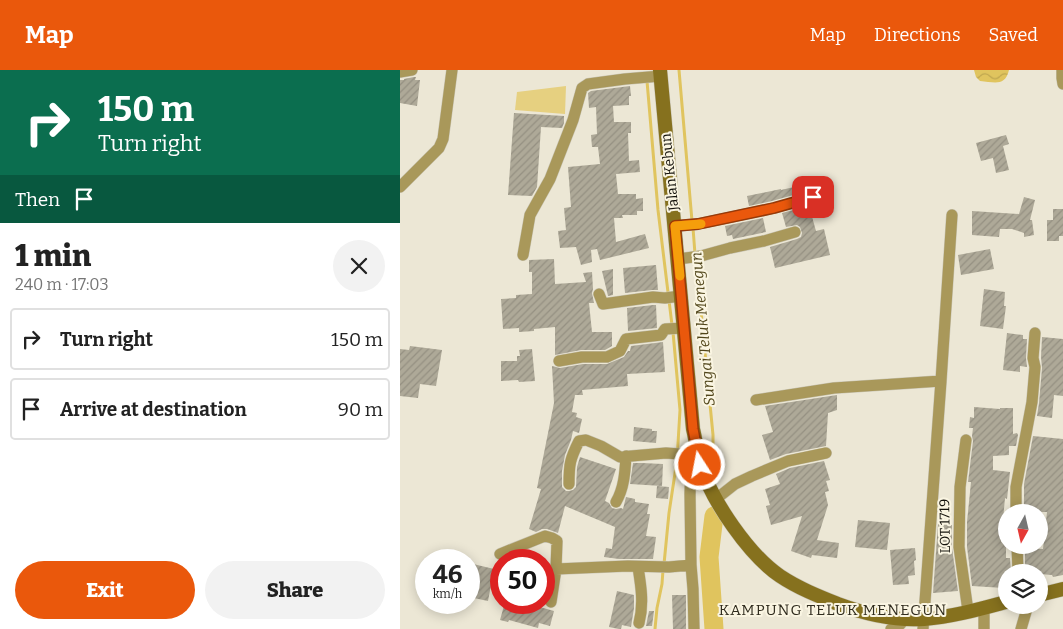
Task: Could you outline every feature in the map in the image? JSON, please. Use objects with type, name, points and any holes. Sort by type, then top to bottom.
[{"type":"main road","name":"Jalan Kebun","points":[[653,75],[665,131],[678,259],[674,297],[693,429],[696,464],[737,533],[760,559],[779,576],[806,591],[855,610],[923,624],[998,604]]},
{"type":"main road","points":[[1048,593],[1063,589]]},
{"type":"street","points":[[400,72],[412,70]]},
{"type":"street","points":[[400,187],[439,148],[443,139],[452,70]]},
{"type":"street","points":[[1062,70],[1063,84]]},
{"type":"street","points":[[523,255],[530,215],[553,171],[573,120],[582,88],[588,84],[653,75]]},
{"type":"street","points":[[675,226],[695,225],[774,208],[813,197]]},
{"type":"street","points":[[923,624],[936,468],[952,215]]},
{"type":"street","points":[[678,259],[697,257],[795,232]]},
{"type":"street","points":[[599,294],[603,304],[652,297],[674,297]]},
{"type":"street","points":[[559,361],[582,357],[607,356],[620,351],[626,339],[661,335],[665,329],[677,328]]},
{"type":"street","points":[[1016,504],[1016,488],[1032,402],[1035,333]]},
{"type":"street","points":[[756,400],[834,388],[941,381]]},
{"type":"street","points":[[570,484],[569,464],[579,441],[586,440],[620,457],[666,453],[677,454],[696,464],[690,494],[694,629]]},
{"type":"street","name":"LOT 1719","points":[[966,440],[960,487],[959,547],[968,611]]},
{"type":"street","points":[[716,499],[735,484],[752,476],[788,461],[826,453]]},
{"type":"street","points":[[616,502],[623,484],[626,456]]},
{"type":"street","points":[[512,549],[545,536],[557,541],[555,576]]},
{"type":"street","points":[[556,569],[691,565]]},
{"type":"street","points":[[638,567],[642,597],[642,612],[639,623]]},
{"type":"street","points":[[984,608],[984,629]]},
{"type":"street","points":[[1021,629],[1025,614]]},
{"type":"street","points":[[892,629],[901,624],[904,619]]},
{"type":"shaded area","points":[[566,86],[565,114],[515,110],[517,92]]},
{"type":"water","points":[[974,70],[1009,70],[1005,79],[994,82],[980,81],[976,77]]},
{"type":"building","points":[[416,77],[415,80],[420,80],[417,106],[400,103],[400,80]]},
{"type":"building","points":[[630,86],[631,96],[629,96],[629,105],[613,106],[614,122],[631,122],[631,133],[628,133],[629,161],[639,160],[640,172],[616,174],[618,194],[636,194],[636,199],[643,198],[643,211],[637,211],[637,215],[622,215],[623,218],[614,218],[616,242],[645,234],[649,248],[600,260],[597,249],[591,250],[592,262],[581,265],[576,247],[560,248],[558,231],[566,230],[564,208],[571,207],[568,167],[600,164],[598,147],[592,147],[591,135],[597,134],[596,107],[589,108],[588,93]]},
{"type":"building","points":[[514,113],[564,116],[562,128],[541,127],[537,187],[532,196],[508,195]]},
{"type":"building","points":[[1006,135],[1009,144],[1003,146],[1009,170],[996,173],[993,158],[981,161],[976,143]]},
{"type":"building","points":[[820,181],[822,191],[811,190],[749,206],[747,196]]},
{"type":"building","points":[[1024,197],[1035,200],[1030,220],[1032,220],[1034,235],[1024,237],[1024,233],[1012,229],[1000,229],[999,237],[972,235],[972,211],[1019,214]]},
{"type":"building","points":[[809,206],[816,231],[824,229],[830,255],[775,268],[770,247],[797,239],[801,237],[802,233],[797,225],[786,227],[782,213]]},
{"type":"building","points":[[1053,209],[1063,209],[1063,236],[1059,236],[1059,241],[1047,241],[1047,220],[1053,220]]},
{"type":"building","points":[[763,218],[766,232],[733,239],[732,235],[727,236],[725,226]]},
{"type":"building","points":[[990,249],[994,269],[961,275],[958,255]]},
{"type":"building","points":[[554,259],[555,284],[586,282],[583,273],[592,272],[594,303],[589,303],[592,332],[612,332],[612,346],[605,350],[581,350],[555,355],[555,327],[519,332],[519,328],[503,329],[501,299],[516,298],[516,295],[532,294],[532,272],[529,272],[529,260]]},
{"type":"building","points":[[656,265],[658,290],[625,293],[623,268]]},
{"type":"building","points":[[613,269],[613,295],[608,296],[602,271]]},
{"type":"building","points":[[984,289],[1005,292],[1004,306],[1006,306],[1003,329],[980,326]]},
{"type":"building","points":[[656,305],[657,328],[628,331],[627,308]]},
{"type":"building","points":[[1007,333],[1023,335],[1023,339],[1027,339],[1027,367],[1020,366],[1020,372],[1003,370]]},
{"type":"building","points":[[1042,337],[1063,339],[1063,396],[1054,395],[1052,418],[1037,416],[1042,368]]},
{"type":"building","points":[[663,342],[665,372],[627,374],[628,386],[582,390],[583,395],[575,395],[572,412],[577,413],[576,417],[582,419],[579,433],[573,431],[562,471],[562,487],[569,491],[576,487],[577,467],[580,457],[616,469],[605,501],[612,508],[616,509],[623,509],[626,497],[635,499],[635,502],[649,504],[647,514],[650,514],[646,536],[656,537],[653,559],[604,557],[606,548],[612,549],[615,527],[565,506],[558,533],[547,529],[536,532],[529,529],[541,489],[537,488],[554,403],[552,366],[560,368],[583,364],[607,364],[624,357],[630,351],[631,346]]},
{"type":"building","points":[[410,346],[442,350],[436,386],[420,384],[418,398],[400,396],[400,349],[409,350]]},
{"type":"building","points":[[532,349],[535,381],[501,381],[501,361],[517,361],[517,356],[520,356],[519,350]]},
{"type":"building","points":[[837,395],[837,410],[828,413],[826,446],[786,454],[770,460],[762,435],[773,432],[765,406]]},
{"type":"building","points":[[974,407],[1013,408],[1013,434],[1017,433],[1018,435],[1016,446],[1009,446],[1009,455],[993,456],[993,470],[1010,472],[1007,499],[1005,498],[1004,504],[998,504],[998,554],[1006,554],[1006,558],[1010,558],[1010,564],[998,564],[998,588],[972,586],[967,547],[967,522],[971,482],[968,482],[973,441],[973,428],[969,428],[970,417],[974,418]]},
{"type":"building","points":[[634,427],[657,431],[656,443],[633,441]]},
{"type":"building","points":[[1033,436],[1063,439],[1063,575],[1053,577],[1048,575],[1048,564],[1025,564],[1025,554],[1048,554],[1048,504],[1024,504],[1024,484]]},
{"type":"building","points":[[824,461],[830,480],[826,481],[829,491],[825,492],[828,505],[817,540],[839,543],[837,558],[812,555],[811,558],[791,551],[802,516],[771,525],[766,506],[770,505],[765,489],[780,484],[776,474],[790,468]]},
{"type":"building","points":[[633,463],[663,464],[662,486],[630,484]]},
{"type":"building","points":[[657,486],[669,487],[668,499],[656,498]]},
{"type":"building","points":[[858,520],[890,523],[887,550],[855,547]]},
{"type":"building","points":[[938,524],[952,525],[952,548],[958,591],[933,593]]},
{"type":"building","points":[[915,548],[915,575],[908,576],[909,584],[893,585],[890,550]]},
{"type":"building","points":[[480,566],[490,568],[488,601],[480,599]]},
{"type":"building","points":[[617,591],[634,595],[631,627],[622,625],[621,629],[609,627]]},
{"type":"building","points":[[672,595],[686,595],[686,629],[673,629]]},
{"type":"building","points":[[649,611],[654,611],[652,626],[646,626]]},
{"type":"building","points":[[502,614],[553,614],[550,626],[539,623],[538,628],[509,620],[508,622],[500,620]]},
{"type":"waterway","name":"Sungai Teluk Menegun","points":[[679,70],[692,221]]},
{"type":"waterway","points":[[647,81],[658,210],[672,325]]},
{"type":"waterway","name":"Sungai Teluk Menegun","points":[[693,228],[695,254]]},
{"type":"waterway","name":"Sungai Teluk Menegun","points":[[696,260],[713,435],[713,469]]},
{"type":"waterway","points":[[664,564],[677,460],[680,410],[673,332]]},
{"type":"waterway","name":"Sungai Teluk Menegun","points":[[714,516],[709,557],[714,629]]},
{"type":"waterway","points":[[655,629],[663,570]]},
{"type":"slow traffic","points":[[680,276],[675,226],[701,224]]},
{"type":"district","name":"KAMPUNG TELUK MENEGUN","points":[[833,610]]},
{"type":"route","points":[[700,465],[693,429],[675,226],[692,226],[774,208],[813,197]]}]
